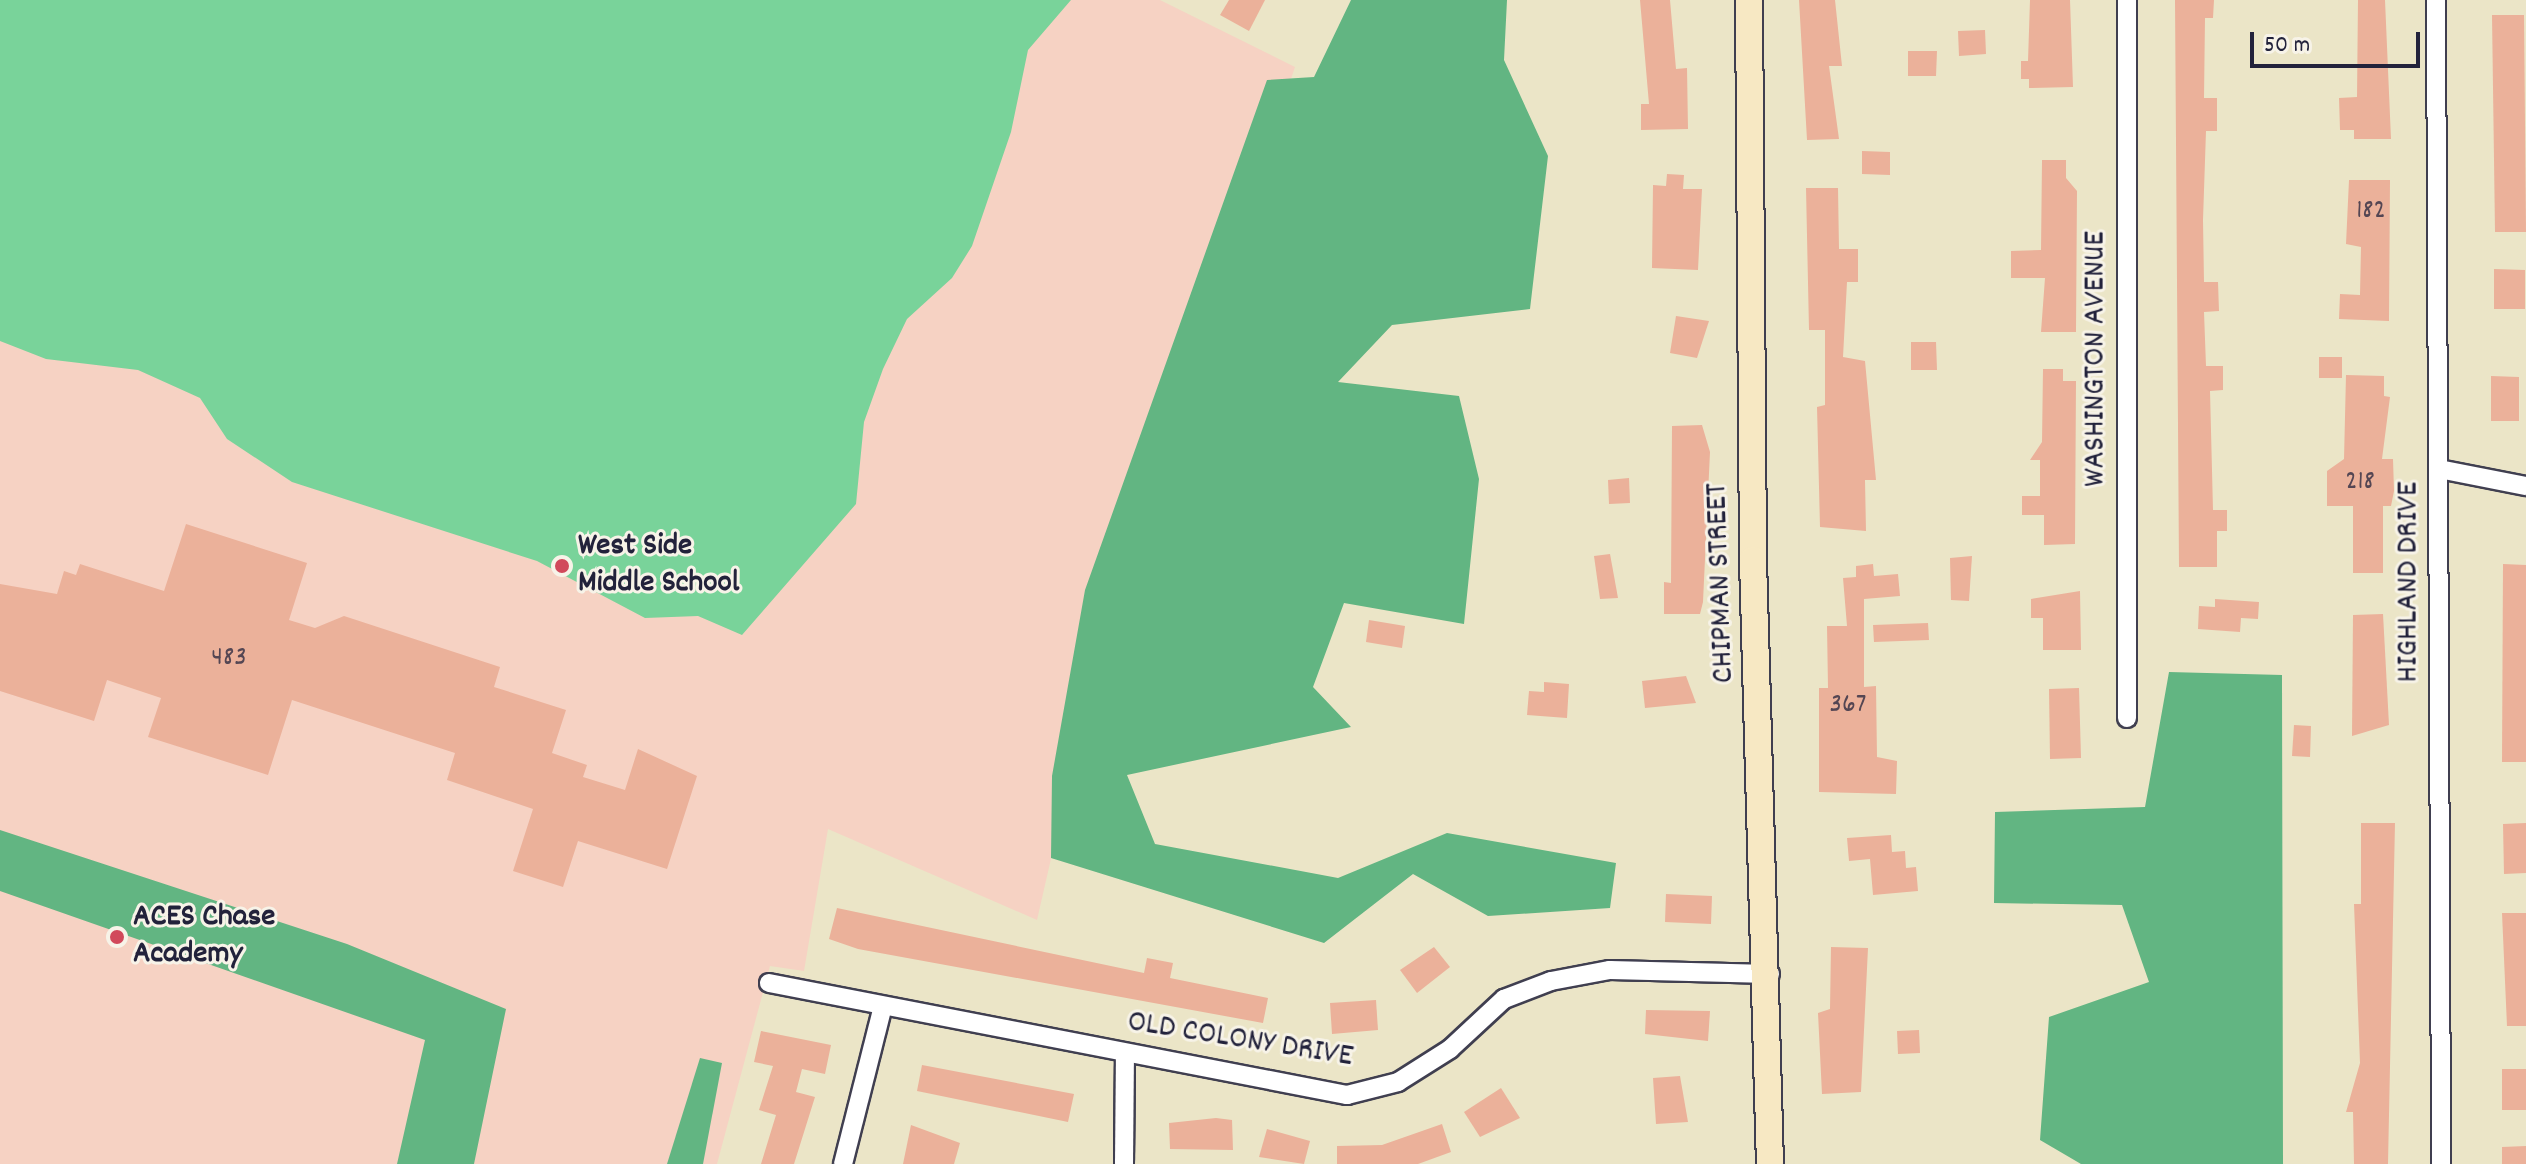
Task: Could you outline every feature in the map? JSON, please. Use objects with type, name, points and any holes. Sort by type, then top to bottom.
[{"type":"street","name":"CHIPMAN STREET","points":[[1749,0],[1753,560],[1770,974],[1770,1164]]},
{"type":"street","name":"WASHINGTON AVENUE","points":[[2127,0],[2127,718]]},
{"type":"street","name":"HIGHLAND DRIVE","points":[[2436,0],[2441,1164]]},
{"type":"street","points":[[2439,469],[2526,486]]},
{"type":"street","name":"OLD COLONY DRIVE","points":[[769,983],[882,1010],[1347,1095],[1398,1082],[1450,1049],[1504,999],[1551,981],[1610,970],[1770,974]]},
{"type":"street","points":[[843,1164],[882,1010]]},
{"type":"street","points":[[1124,1164],[1125,1053]]},
{"type":"shaded area","name":"West Side Middle School","points":[[0,0],[1160,0],[1295,67],[1099,649],[1037,920],[828,829],[804,971],[770,966],[717,1164],[0,1164]]},
{"type":"green space","points":[[0,0],[1071,0],[1028,50],[1011,132],[972,246],[952,278],[907,319],[883,369],[864,422],[856,504],[742,635],[698,616],[645,618],[537,561],[292,482],[227,439],[200,398],[138,370],[46,359],[0,341]]},
{"type":"green space","points":[[1351,0],[1507,0],[1504,60],[1548,156],[1530,309],[1392,325],[1338,382],[1459,396],[1479,479],[1464,624],[1344,603],[1313,687],[1351,727],[1127,775],[1155,844],[1338,878],[1447,833],[1616,863],[1610,908],[1488,916],[1413,874],[1324,943],[1051,858],[1052,776],[1085,590],[1267,80],[1314,77]]},
{"type":"green space","points":[[2169,672],[2282,675],[2283,1164],[2081,1164],[2040,1140],[2049,1017],[2149,982],[2122,905],[1994,903],[1995,812],[2145,807]]},
{"type":"green space","points":[[0,830],[347,944],[506,1009],[474,1164],[397,1164],[425,1040],[0,891]]},
{"type":"green space","points":[[700,1058],[722,1063],[703,1164],[667,1164]]},
{"type":"building","points":[[1229,0],[1265,0],[1249,31],[1220,15]]},
{"type":"building","points":[[1640,0],[1670,0],[1676,69],[1687,68],[1688,129],[1641,130],[1641,104],[1649,104]]},
{"type":"building","points":[[1799,0],[1835,0],[1842,66],[1829,66],[1839,139],[1807,140]]},
{"type":"building","points":[[2030,0],[2070,0],[2073,87],[2029,88],[2029,79],[2021,79],[2021,61],[2028,61]]},
{"type":"building","points":[[2175,0],[2214,0],[2213,18],[2205,18],[2204,98],[2217,98],[2217,131],[2206,131],[2203,220],[2204,282],[2218,282],[2219,311],[2204,312],[2206,366],[2223,366],[2223,390],[2210,391],[2213,510],[2227,510],[2227,531],[2217,531],[2217,567],[2179,567]]},
{"type":"building","points":[[2358,0],[2385,0],[2391,139],[2354,139],[2354,130],[2340,130],[2339,98],[2357,97]]},
{"type":"building","points":[[2492,15],[2524,15],[2526,232],[2495,232]]},
{"type":"building","points":[[1985,30],[1986,54],[1959,56],[1958,31]]},
{"type":"building","points":[[1908,51],[1937,51],[1936,76],[1908,76]]},
{"type":"building","points":[[1862,151],[1890,152],[1890,175],[1862,174]]},
{"type":"building","points":[[2042,160],[2066,160],[2066,178],[2077,191],[2076,332],[2041,332],[2045,278],[2011,278],[2011,251],[2041,250]]},
{"type":"building","points":[[1667,174],[1684,175],[1683,189],[1702,189],[1698,270],[1652,268],[1653,185],[1666,186]]},
{"type":"building","points":[[2349,180],[2390,180],[2389,321],[2339,319],[2340,294],[2360,295],[2361,247],[2346,244]]},
{"type":"building","points":[[1806,188],[1838,188],[1839,249],[1858,249],[1858,282],[1847,282],[1843,357],[1865,361],[1876,480],[1865,480],[1866,531],[1820,527],[1817,407],[1825,405],[1825,330],[1809,330]]},
{"type":"building","points":[[2494,269],[2525,270],[2525,309],[2494,309]]},
{"type":"building","points":[[1676,316],[1709,321],[1697,358],[1670,353]]},
{"type":"building","points":[[1911,342],[1936,342],[1937,370],[1911,370]]},
{"type":"building","points":[[2319,357],[2342,357],[2342,378],[2319,378]]},
{"type":"building","points":[[2043,369],[2063,369],[2063,381],[2076,381],[2075,544],[2044,545],[2044,515],[2022,515],[2022,496],[2040,496],[2040,460],[2030,460],[2042,442]]},
{"type":"building","points":[[2346,375],[2384,376],[2384,396],[2390,397],[2382,459],[2393,459],[2394,491],[2391,506],[2383,506],[2383,573],[2353,573],[2353,506],[2327,506],[2327,471],[2344,459]]},
{"type":"building","points":[[2491,376],[2519,377],[2519,421],[2491,421]]},
{"type":"building","points":[[1702,425],[1710,452],[1703,602],[1700,614],[1664,614],[1664,582],[1671,583],[1672,426]]},
{"type":"building","points":[[1629,478],[1630,503],[1609,504],[1608,480]]},
{"type":"building","points":[[186,524],[307,563],[289,620],[315,628],[344,616],[500,667],[494,687],[566,710],[552,753],[587,765],[583,777],[625,790],[638,749],[697,776],[667,869],[578,841],[563,887],[513,871],[533,809],[447,780],[455,753],[292,700],[268,775],[148,737],[161,698],[107,680],[94,721],[0,691],[0,584],[57,594],[64,571],[76,575],[80,564],[164,591]]},
{"type":"building","points":[[1610,554],[1618,598],[1600,599],[1594,556]]},
{"type":"building","points":[[1972,556],[1969,601],[1951,600],[1950,558]]},
{"type":"building","points":[[1873,564],[1874,576],[1898,574],[1900,596],[1864,599],[1864,687],[1876,686],[1877,757],[1897,761],[1896,794],[1819,792],[1819,688],[1828,688],[1827,626],[1847,626],[1843,578],[1856,577],[1856,566]]},
{"type":"building","points":[[2503,564],[2526,565],[2526,762],[2502,762]]},
{"type":"building","points":[[2080,591],[2081,650],[2043,650],[2043,618],[2031,618],[2031,599]]},
{"type":"building","points":[[2215,599],[2259,602],[2258,619],[2241,618],[2240,632],[2198,629],[2199,606],[2215,607]]},
{"type":"building","points":[[2383,614],[2389,725],[2352,736],[2353,615]]},
{"type":"building","points":[[1369,620],[1405,626],[1402,648],[1366,642]]},
{"type":"building","points":[[1928,623],[1929,640],[1874,642],[1873,625]]},
{"type":"building","points":[[1686,676],[1696,703],[1645,708],[1642,681]]},
{"type":"building","points":[[1544,682],[1569,684],[1567,718],[1527,715],[1529,691],[1544,692]]},
{"type":"building","points":[[2079,688],[2081,758],[2050,759],[2049,689]]},
{"type":"building","points":[[2294,725],[2311,726],[2310,757],[2292,756]]},
{"type":"building","points":[[2361,823],[2395,823],[2388,1164],[2354,1164],[2353,1112],[2346,1112],[2360,1063],[2354,904],[2361,904]]},
{"type":"building","points":[[2526,823],[2526,873],[2504,874],[2503,824]]},
{"type":"building","points":[[1891,835],[1892,852],[1905,851],[1906,868],[1916,867],[1918,891],[1873,895],[1870,859],[1849,861],[1847,838]]},
{"type":"building","points":[[1666,894],[1712,896],[1711,924],[1665,922]]},
{"type":"building","points":[[837,908],[1144,973],[1147,958],[1173,963],[1170,978],[1268,998],[1263,1023],[858,949],[829,939]]},
{"type":"building","points":[[2502,913],[2526,913],[2526,1026],[2507,1026]]},
{"type":"building","points":[[1434,947],[1450,967],[1417,993],[1400,970]]},
{"type":"building","points":[[1831,947],[1868,948],[1861,1092],[1822,1094],[1818,1013],[1830,1009]]},
{"type":"building","points":[[1376,1000],[1378,1030],[1332,1034],[1330,1003]]},
{"type":"building","points":[[1646,1010],[1710,1011],[1708,1041],[1645,1034]]},
{"type":"building","points":[[1919,1030],[1920,1053],[1898,1054],[1897,1031]]},
{"type":"building","points":[[761,1031],[831,1045],[825,1074],[802,1069],[796,1092],[815,1097],[794,1164],[761,1164],[776,1115],[759,1110],[773,1066],[754,1062]]},
{"type":"building","points":[[922,1065],[1074,1094],[1068,1122],[917,1091]]},
{"type":"building","points":[[2502,1069],[2526,1069],[2526,1110],[2502,1110]]},
{"type":"building","points":[[1680,1076],[1688,1122],[1656,1124],[1653,1078]]},
{"type":"building","points":[[1501,1088],[1520,1118],[1480,1137],[1464,1112]]},
{"type":"building","points":[[1216,1118],[1232,1120],[1233,1150],[1170,1149],[1169,1123]]},
{"type":"building","points":[[1442,1124],[1451,1152],[1418,1164],[1337,1164],[1337,1146],[1382,1145]]},
{"type":"building","points":[[911,1125],[960,1143],[954,1164],[903,1164]]},
{"type":"building","points":[[1267,1129],[1310,1141],[1304,1164],[1259,1157]]},
{"type":"building","points":[[2526,1146],[2526,1164],[2502,1164],[2502,1147]]},
{"type":"place","name":"West Side Middle School","points":[[562,566]]},
{"type":"place","name":"ACES Chase Academy","points":[[117,937]]}]
